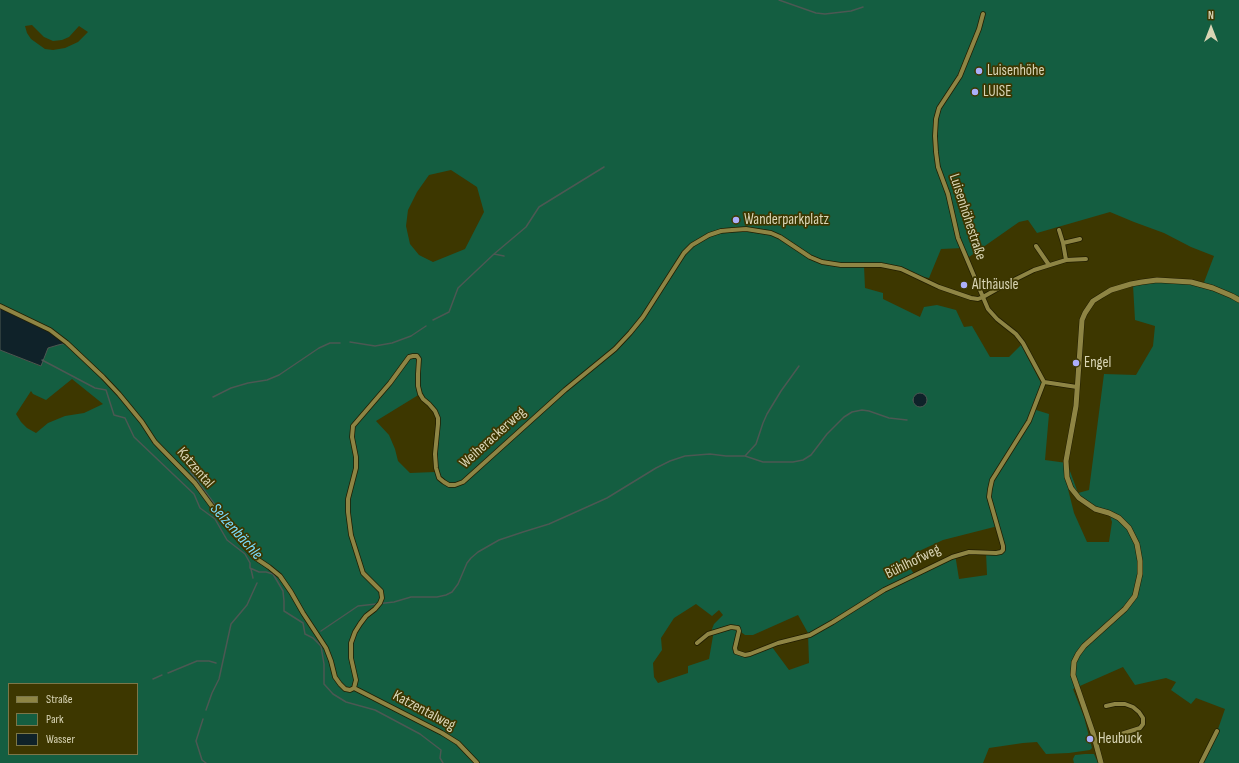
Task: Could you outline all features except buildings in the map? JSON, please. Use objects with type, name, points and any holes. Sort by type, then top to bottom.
[{"type":"street","name":"Luisenhöhestraße","points":[[984,14],[960,76],[939,108],[936,119],[935,136],[938,167],[948,194],[958,238],[988,309],[1016,334],[1023,343],[1044,382]]},
{"type":"street","name":"Weiherackerweg","points":[[354,688],[356,680],[351,658],[351,643],[354,632],[378,605],[382,598],[381,591],[363,573],[351,535],[348,499],[354,477],[356,457],[352,438],[353,426],[410,357],[417,356],[419,359],[418,386],[420,394],[435,411],[438,418],[435,454],[436,468],[439,478],[449,485],[455,485],[463,482],[614,349],[643,317],[684,253],[692,245],[709,235],[739,229],[759,230],[780,237],[810,257],[822,262],[841,265],[881,265],[901,269],[939,287],[970,298],[978,299],[983,297]]},
{"type":"street","points":[[1059,230],[1066,260]]},
{"type":"street","points":[[1063,243],[1080,239]]},
{"type":"street","points":[[1036,246],[1049,265]]},
{"type":"street","points":[[983,297],[1026,274],[1049,265],[1066,260],[1086,258]]},
{"type":"street","points":[[1101,763],[1096,742],[1072,675],[1074,662],[1084,646],[1125,609],[1135,596],[1140,574],[1140,561],[1137,544],[1129,528],[1119,518],[1096,509],[1079,498],[1071,488],[1067,477],[1066,461],[1074,418],[1082,320],[1093,301],[1111,290],[1131,284],[1157,280],[1191,282],[1213,288],[1239,300]]},
{"type":"street","name":"Katzental","points":[[0,306],[50,330],[74,350],[119,394],[142,422],[155,442],[195,483],[225,524],[254,557],[280,576],[326,648],[340,684],[345,689],[350,690],[354,688]]},
{"type":"street","points":[[1044,382],[1077,387]]},
{"type":"street","name":"Bühlhofweg","points":[[697,643],[708,634],[731,627],[738,628],[739,631],[735,648],[736,652],[744,655],[750,654],[778,643],[810,635],[884,590],[952,557],[969,552],[1001,552],[1003,550],[1003,546],[989,497],[992,480],[1029,421],[1044,382]]},
{"type":"street","name":"Katzentalweg","points":[[354,688],[442,733],[458,743],[477,763]]},
{"type":"street","points":[[1096,742],[1140,728],[1143,724],[1143,718],[1133,707],[1125,704],[1106,706]]},
{"type":"street","points":[[1201,763],[1217,731]]},
{"type":"green space","points":[[0,0],[1239,0],[1239,763],[1201,763],[1217,732],[1225,709],[1196,698],[1191,704],[1171,690],[1176,682],[1166,678],[1135,685],[1123,667],[1073,689],[1084,717],[1092,748],[1090,750],[1046,754],[1037,742],[1023,743],[989,748],[983,763],[0,763],[0,350],[40,366],[48,348],[66,343],[0,306]],"holes":[[[32,25],[44,37],[53,41],[62,40],[69,37],[79,26],[88,32],[78,42],[65,48],[53,50],[45,49],[31,39],[25,26]],[[451,170],[477,187],[484,212],[465,249],[433,262],[419,255],[410,244],[406,226],[408,210],[417,192],[429,175]],[[1110,212],[1164,233],[1191,247],[1214,256],[1203,285],[1157,280],[1133,285],[1135,320],[1155,326],[1153,346],[1136,375],[1104,374],[1089,490],[1078,493],[1067,463],[1045,460],[1049,414],[1036,410],[1041,383],[1021,345],[1009,357],[990,357],[972,326],[964,327],[956,310],[937,305],[924,307],[920,317],[883,299],[883,293],[865,288],[864,266],[891,267],[914,275],[929,278],[941,249],[963,248],[969,257],[1019,222],[1028,220],[1037,233]],[[72,379],[103,404],[84,413],[65,416],[48,423],[36,433],[27,428],[16,414],[31,391],[33,394],[46,400]],[[420,394],[438,418],[435,472],[410,473],[398,461],[389,435],[376,421]],[[1068,489],[1095,509],[1109,513],[1112,522],[1109,542],[1087,542],[1074,513]],[[998,526],[1003,550],[986,552],[987,575],[959,579],[955,554],[914,574],[906,562],[915,553],[943,540]],[[696,604],[712,616],[719,610],[723,615],[714,624],[712,629],[713,636],[709,659],[688,666],[688,673],[658,683],[654,677],[653,663],[662,650],[661,638],[674,618]],[[798,615],[808,633],[809,663],[789,670],[772,647],[743,654],[739,652],[737,650],[741,632],[745,635],[753,635]]]},
{"type":"green space","points":[[1094,754],[1098,763],[1074,763],[1073,759],[1075,755]]},
{"type":"water","points":[[0,306],[50,330],[67,343],[48,348],[41,366],[0,350]]},
{"type":"water","points":[[917,393],[923,393],[927,397],[927,403],[923,407],[917,407],[913,403],[913,397]]},
{"type":"waterway","points":[[779,0],[816,13],[825,14],[851,11],[863,7]]},
{"type":"waterway","points":[[433,320],[449,312],[458,288],[494,254],[526,227],[539,207],[604,167]]},
{"type":"waterway","points":[[494,254],[504,256]]},
{"type":"waterway","points":[[350,342],[375,346],[392,343],[411,336],[426,326]]},
{"type":"waterway","points":[[213,397],[231,388],[267,380],[279,375],[319,348],[330,343],[340,343]]},
{"type":"waterway","name":"Selzenbächle","points":[[42,360],[95,388],[106,390],[114,415],[125,418],[134,437],[194,494],[200,508],[215,519],[227,540],[245,554],[250,563],[250,568],[259,572],[273,574],[283,591],[284,611],[303,623],[305,634],[313,638],[321,646],[324,664],[324,684],[333,694],[346,702],[375,710],[420,734],[441,750],[440,758],[443,763]]},
{"type":"waterway","points":[[745,456],[756,444],[767,414],[799,366]]},
{"type":"waterway","points":[[321,631],[358,606],[394,602],[411,597],[437,597],[446,595],[452,592],[458,584],[467,563],[478,552],[499,540],[549,524],[607,498],[670,461],[685,456],[710,454],[745,456],[763,462],[793,462],[803,460],[811,455],[827,434],[844,417],[852,412],[862,410],[869,411],[889,418],[907,420]]},
{"type":"waterway","points":[[190,471],[230,525]]},
{"type":"waterway","points":[[251,569],[253,578]]},
{"type":"waterway","points":[[206,710],[219,679],[231,624],[247,605],[257,583]]},
{"type":"waterway","points":[[168,673],[197,661],[209,661],[216,663]]},
{"type":"waterway","points":[[153,679],[162,675]]},
{"type":"waterway","points":[[203,719],[196,741],[202,760],[206,763]]},
{"type":"place","name":"Luisenhöhe","points":[[979,71]]},
{"type":"place","name":"LUISE","points":[[975,92]]},
{"type":"place","name":"Wanderparkplatz","points":[[736,220]]},
{"type":"place","name":"Althäusle","points":[[964,285]]},
{"type":"place","name":"Engel","points":[[1076,363]]},
{"type":"place","name":"Heubuck","points":[[1090,739]]}]
